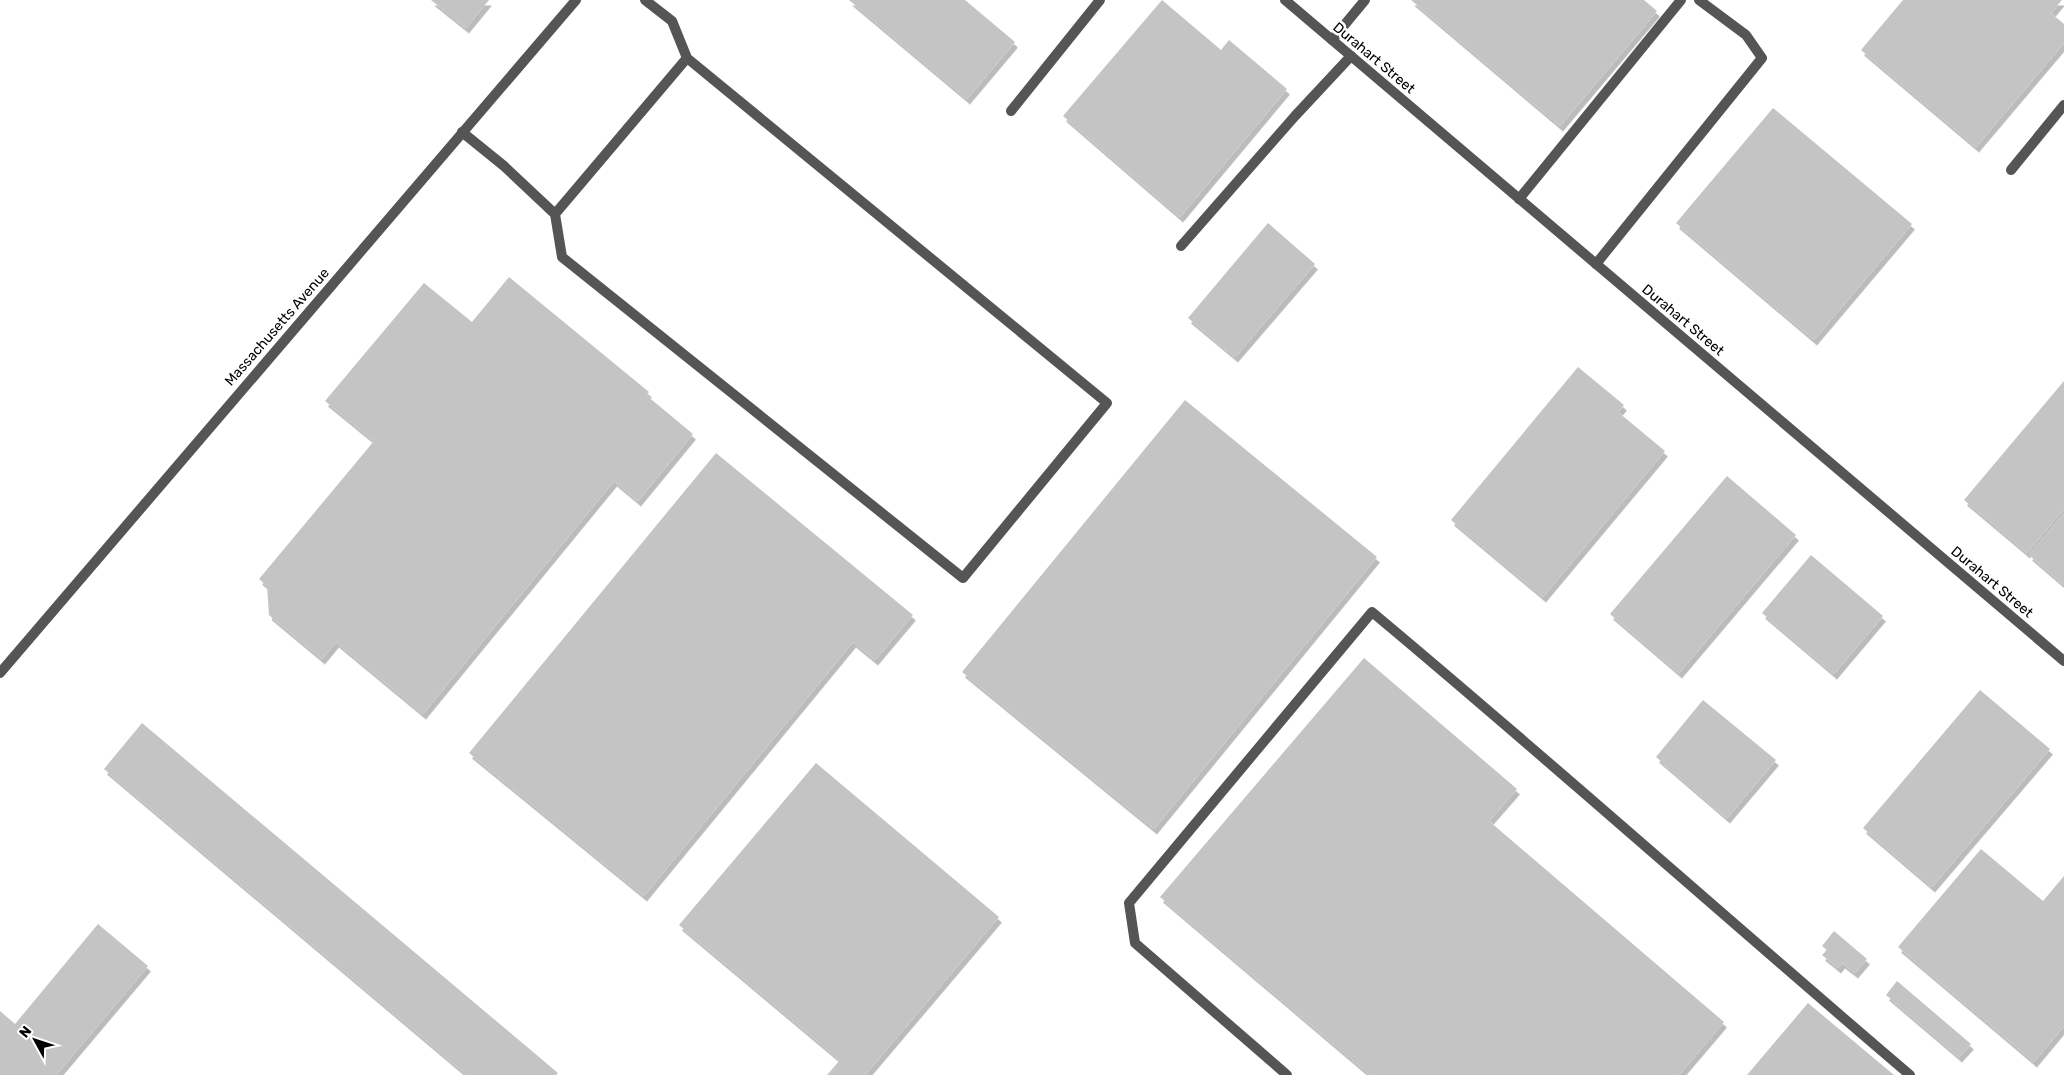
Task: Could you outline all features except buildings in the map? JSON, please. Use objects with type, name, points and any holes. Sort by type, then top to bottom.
[{"type":"street","name":"Massachusetts Avenue","points":[[0,673],[576,0]]},
{"type":"street","points":[[462,132],[504,166],[555,214],[562,258],[964,578],[1107,403],[687,58],[672,21],[645,0]]},
{"type":"street","points":[[1011,111],[1100,0]]},
{"type":"street","name":"Durahart Street","points":[[1285,0],[2064,661]]},
{"type":"street","points":[[1332,40],[1365,0]]},
{"type":"street","points":[[1519,199],[1681,0]]},
{"type":"street","points":[[1596,264],[1762,58],[1746,35],[1699,0]]},
{"type":"street","points":[[1181,246],[1295,116],[1351,56]]},
{"type":"street","points":[[555,214],[687,58]]},
{"type":"street","points":[[2011,170],[2064,105]]},
{"type":"street","points":[[1288,1075],[1135,943],[1129,903],[1372,612],[1504,722],[1630,834],[1910,1075]]}]
